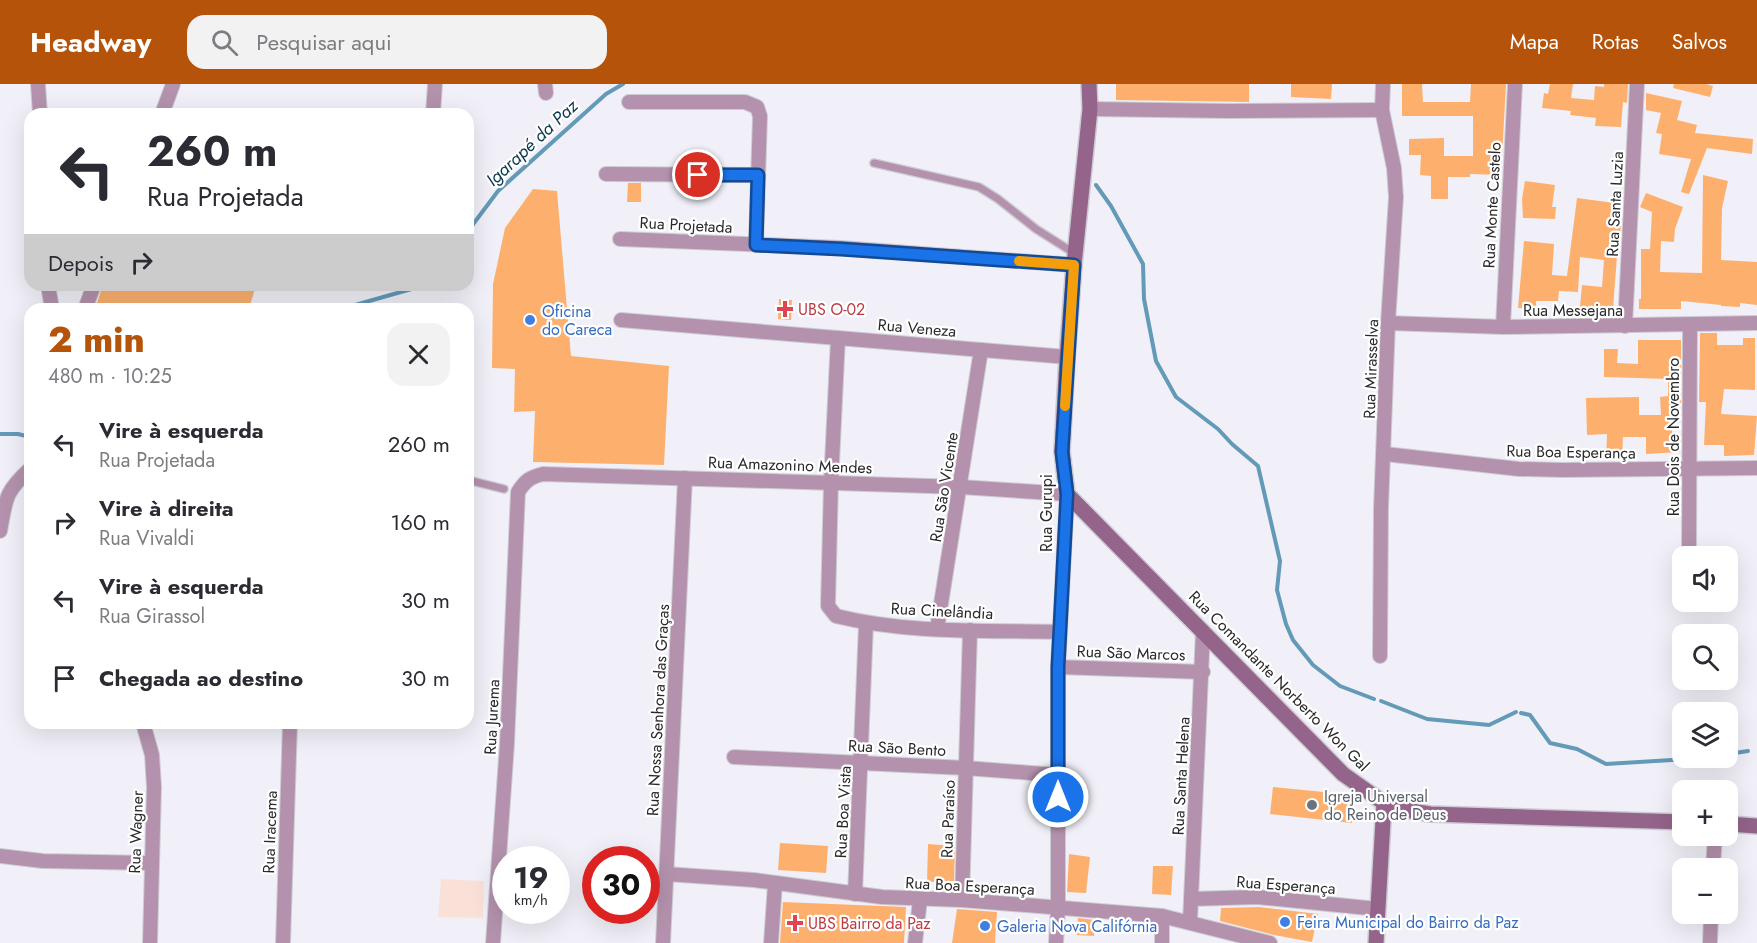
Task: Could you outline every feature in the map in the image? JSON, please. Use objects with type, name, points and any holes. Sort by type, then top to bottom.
[{"type":"street","points":[[38,84],[40,108]]},
{"type":"street","points":[[164,108],[173,84]]},
{"type":"street","points":[[433,108],[435,84]]},
{"type":"street","name":"Rua Gurupi","points":[[1056,943],[1058,667],[1067,494],[1062,452],[1075,259],[1090,109],[1089,84]]},
{"type":"street","name":"Rua Mirasselva","points":[[1380,656],[1381,508],[1388,323],[1396,197],[1394,168],[1382,110],[1383,84]]},
{"type":"street","name":"Rua Monte Castelo","points":[[1503,327],[1515,84]]},
{"type":"street","name":"Rua Santa Luzia","points":[[1625,326],[1637,84]]},
{"type":"street","points":[[629,102],[745,102],[757,107],[760,116],[756,245]]},
{"type":"street","points":[[1090,109],[1382,110]]},
{"type":"street","points":[[606,174],[758,175]]},
{"type":"street","name":"Rua Projetada","points":[[620,238],[1075,259]]},
{"type":"street","name":"Rua Veneza","points":[[621,320],[1067,357]]},
{"type":"street","name":"Rua Messejana","points":[[1388,323],[1503,327],[1757,323]]},
{"type":"street","name":"Rua Dois de Novembro","points":[[1689,546],[1690,325]]},
{"type":"street","points":[[831,483],[838,338]]},
{"type":"street","name":"Rua São Vicente","points":[[938,629],[981,350]]},
{"type":"street","name":"Rua Boa Esperança","points":[[1384,454],[1520,469],[1757,468]]},
{"type":"street","points":[[0,531],[7,494],[24,474]]},
{"type":"street","name":"Rua Amazonino Mendes","points":[[518,492],[525,482],[534,476],[543,474],[961,487],[1067,494]]},
{"type":"street","name":"Rua Nossa Senhora das Graças","points":[[663,943],[685,478]]},
{"type":"street","name":"Rua Cinelândia","points":[[831,483],[828,606],[836,616],[866,624],[938,629],[1060,632]]},
{"type":"street","points":[[504,489],[518,492]]},
{"type":"street","name":"Rua Jurema","points":[[493,943],[507,744],[518,492]]},
{"type":"street","name":"Rua Comandante Norberto Won Gal","points":[[1067,494],[1343,774],[1384,802],[1406,810],[1449,815],[1672,822]]},
{"type":"street","name":"Rua Boa Vista","points":[[855,894],[866,624]]},
{"type":"street","name":"Rua Paraíso","points":[[962,900],[970,630]]},
{"type":"street","name":"Rua Santa Helena","points":[[1190,922],[1203,672],[1203,631]]},
{"type":"street","name":"Rua São Marcos","points":[[1058,667],[1203,672]]},
{"type":"street","name":"Rua Wagner","points":[[145,729],[152,755],[154,787],[150,943]]},
{"type":"street","name":"Rua Iracema","points":[[283,943],[290,729]]},
{"type":"street","name":"Rua São Bento","points":[[734,757],[861,762],[1057,775]]},
{"type":"street","points":[[1376,943],[1384,802]]},
{"type":"street","points":[[1738,825],[1757,826]]},
{"type":"street","points":[[0,856],[43,861],[151,863]]},
{"type":"street","name":"Rua Boa Esperança","points":[[666,874],[754,880],[855,894],[920,900],[962,900],[1162,916],[1264,942]]},
{"type":"street","points":[[771,943],[775,884]]},
{"type":"street","name":"Rua Esperança","points":[[1191,900],[1257,897],[1378,909]]},
{"type":"street","points":[[915,943],[920,900]]},
{"type":"street","points":[[1161,943],[1162,916]]},
{"type":"street","points":[[1710,943],[1711,924]]},
{"type":"lane","points":[[874,163],[979,188],[998,199],[1075,259]]},
{"type":"lane","points":[[474,482],[504,489]]},
{"type":"shaded area","points":[[441,879],[484,881],[483,918],[438,917]]},
{"type":"building","points":[[1116,84],[1249,84],[1249,102],[1116,100]]},
{"type":"building","points":[[1291,84],[1332,84],[1331,99],[1291,97]]},
{"type":"building","points":[[1402,84],[1422,84],[1423,102],[1470,102],[1471,84],[1506,84],[1501,175],[1470,174],[1470,177],[1448,177],[1448,199],[1431,199],[1431,176],[1420,175],[1421,155],[1409,155],[1409,139],[1444,138],[1444,156],[1473,156],[1473,116],[1402,116]]},
{"type":"building","points":[[1550,84],[1573,84],[1571,98],[1594,100],[1595,86],[1628,84],[1627,103],[1623,102],[1621,127],[1595,126],[1596,118],[1570,115],[1571,111],[1542,108],[1544,93],[1548,94]]},
{"type":"building","points":[[1674,84],[1713,86],[1710,97],[1673,88]]},
{"type":"building","points":[[1646,93],[1682,101],[1677,120],[1697,125],[1695,133],[1753,139],[1752,154],[1707,148],[1689,194],[1681,192],[1691,159],[1659,154],[1662,134],[1656,133],[1661,113],[1646,110]]},
{"type":"building","points":[[1703,175],[1728,181],[1722,208],[1721,260],[1757,262],[1757,305],[1740,303],[1740,307],[1721,306],[1681,301],[1681,309],[1639,309],[1641,249],[1650,249],[1652,212],[1640,207],[1646,193],[1683,207],[1675,229],[1674,242],[1661,241],[1660,272],[1702,273]]},
{"type":"building","points":[[1525,181],[1555,185],[1552,207],[1556,207],[1555,219],[1523,218],[1522,199]]},
{"type":"building","points":[[628,183],[641,183],[641,202],[627,202]]},
{"type":"building","name":"Oficina do Careca","points":[[533,189],[557,191],[571,356],[669,366],[664,465],[533,462],[535,411],[514,412],[515,369],[492,368],[493,284],[505,228]]},
{"type":"building","points":[[1577,198],[1622,204],[1613,309],[1580,307],[1582,285],[1602,287],[1604,260],[1580,257],[1578,292],[1559,291],[1558,301],[1536,301],[1536,309],[1518,308],[1524,241],[1554,244],[1552,275],[1567,276]]},
{"type":"building","points":[[101,291],[254,291],[251,303],[97,303]]},
{"type":"building","name":"UBS O-02","points":[[779,299],[792,300],[791,320],[778,319]]},
{"type":"building","points":[[1700,333],[1717,333],[1717,345],[1743,345],[1743,338],[1755,338],[1755,390],[1724,389],[1721,414],[1757,416],[1754,455],[1724,456],[1724,445],[1704,445],[1706,402],[1699,402]]},
{"type":"building","points":[[1638,340],[1681,340],[1681,403],[1672,403],[1672,435],[1681,435],[1680,452],[1646,454],[1646,437],[1623,437],[1622,460],[1606,460],[1607,434],[1587,435],[1586,398],[1639,397],[1639,415],[1661,415],[1660,397],[1668,396],[1668,379],[1604,377],[1604,349],[1618,349],[1617,363],[1638,364]]},
{"type":"building","name":"Igreja Universal do Reino de Deus","points":[[1273,787],[1354,795],[1352,823],[1270,814]]},
{"type":"building","points":[[780,843],[828,846],[826,873],[778,870]]},
{"type":"building","points":[[928,844],[955,846],[954,881],[927,882]]},
{"type":"building","points":[[1069,854],[1090,857],[1086,893],[1067,892]]},
{"type":"building","points":[[1153,866],[1173,866],[1171,895],[1152,894]]},
{"type":"building","points":[[783,902],[906,907],[904,943],[780,943]]},
{"type":"building","name":"Feira Municipal do Bairro da Paz","points":[[1259,907],[1318,914],[1312,942],[1220,921],[1221,908]]},
{"type":"building","points":[[957,909],[997,912],[995,943],[952,943]]},
{"type":"building","points":[[1078,918],[1095,920],[1094,936],[1076,935]]},
{"type":"waterway","name":"Igarapé da Paz","points":[[474,223],[498,191],[606,94],[623,84]]},
{"type":"waterway","name":"Igarapé da Paz","points":[[1096,185],[1111,206],[1143,264],[1144,299],[1156,361],[1176,397],[1218,429],[1258,466],[1280,561],[1277,590],[1293,640],[1313,665],[1340,686],[1374,699]]},
{"type":"waterway","name":"Igarapé da Paz","points":[[362,303],[404,291]]},
{"type":"waterway","name":"Igarapé da Paz","points":[[0,434],[24,436]]},
{"type":"waterway","name":"Igarapé da Paz","points":[[1381,701],[1427,719],[1489,725],[1516,712]]},
{"type":"waterway","name":"Igarapé da Paz","points":[[1521,713],[1530,715],[1550,743],[1577,749],[1606,764],[1672,760]]},
{"type":"waterway","name":"Igarapé da Paz","points":[[1738,752],[1748,751]]},
{"type":"slow traffic","points":[[1019,261],[1074,265],[1065,406]]},
{"type":"place","name":"UBS O-02","points":[[785,309]]},
{"type":"place","name":"Oficina do Careca","points":[[530,320]]},
{"type":"place","name":"Igreja Universal do Reino de Deus","points":[[1312,805]]},
{"type":"place","name":"Feira Municipal do Bairro da Paz","points":[[1285,922]]},
{"type":"place","name":"UBS Bairro da Paz","points":[[795,923]]},
{"type":"place","name":"Galeria Nova Califórnia","points":[[985,926]]},
{"type":"route","points":[[698,175],[758,175],[756,245],[1074,265],[1062,452],[1067,494],[1058,667],[1058,797]]}]
